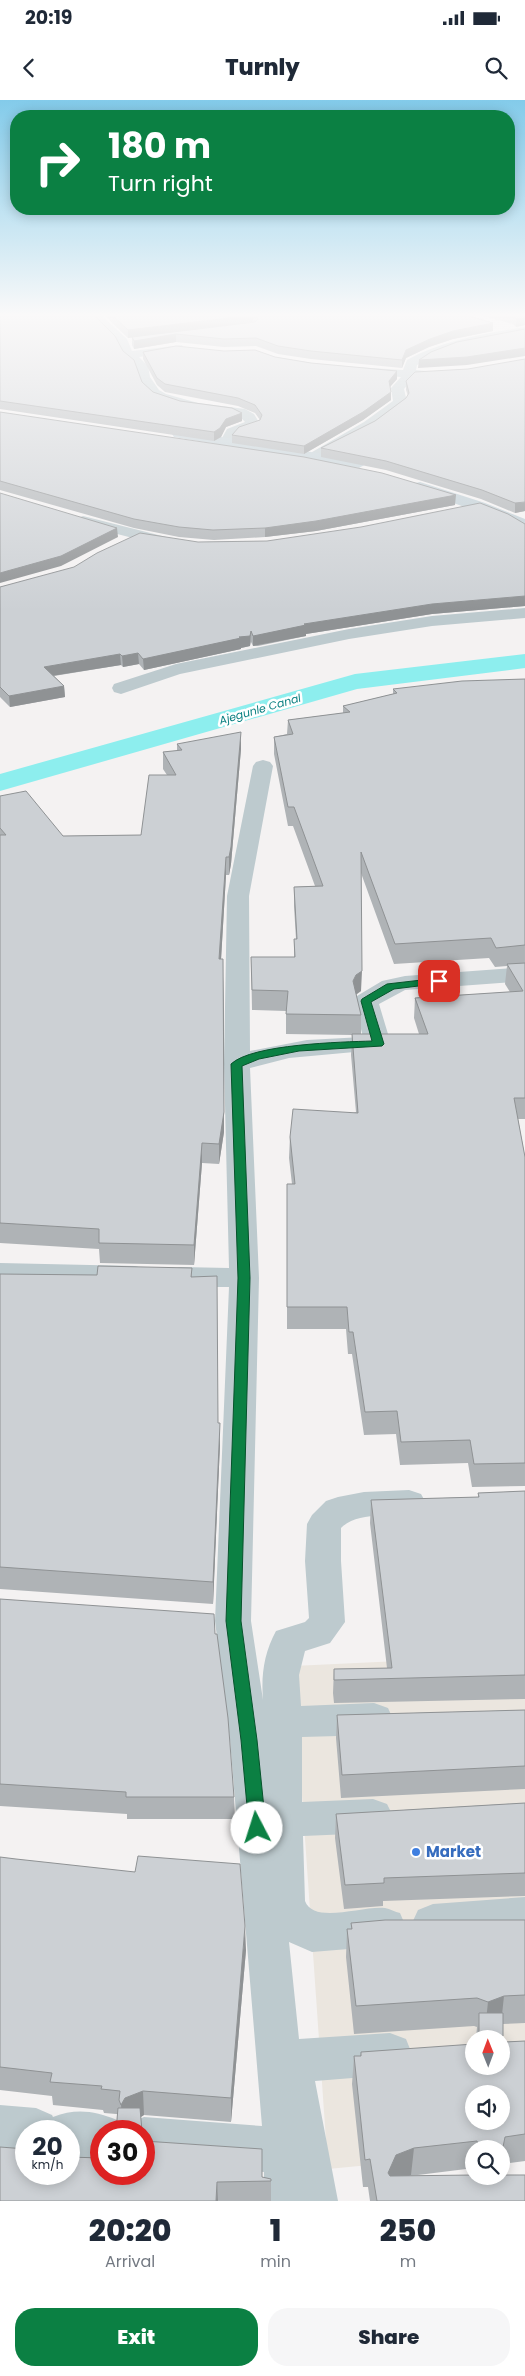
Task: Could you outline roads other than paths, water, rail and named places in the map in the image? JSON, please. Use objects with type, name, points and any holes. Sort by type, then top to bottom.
[{"type":"main road","points":[[169,436],[314,455],[368,469],[304,460],[222,444]]},
{"type":"main road","points":[[525,513],[412,479],[525,524]]},
{"type":"street","points":[[222,444],[232,432],[253,424],[249,417],[244,414]]},
{"type":"street","points":[[314,455],[369,425],[384,414]]},
{"type":"street","points":[[452,512],[480,506]]},
{"type":"street","points":[[65,515],[139,536],[188,545]]},
{"type":"street","points":[[115,547],[139,536]]},
{"type":"street","points":[[121,688],[176,669],[349,634],[432,621],[525,613]]},
{"type":"street","points":[[263,766],[238,896],[237,1064],[244,1278],[219,1620],[249,1740],[287,2151],[288,2201]]},
{"type":"street","points":[[237,1064],[256,1057],[299,1047],[378,1044],[366,1001],[391,986],[525,974]]},
{"type":"street","points":[[0,1273],[244,1278]]},
{"type":"street","points":[[440,1502],[364,1505],[338,1510],[324,1524],[323,1561],[326,1622],[317,1633],[288,1640],[280,1675],[283,1722],[282,1820],[284,1901],[291,1920],[312,1933],[525,1916]]},
{"type":"street","points":[[283,1722],[409,1718]]},
{"type":"street","points":[[282,1820],[408,1814]]},
{"type":"street","points":[[314,2201],[289,2061],[425,2052]]},
{"type":"street","points":[[0,2128],[15,2129]]},
{"type":"street","points":[[155,2141],[287,2151]]},
{"type":"waterway","name":"Ajegunle Canal","points":[[0,783],[355,682],[525,661]]},
{"type":"place","name":"Market","points":[[416,1852]]}]
